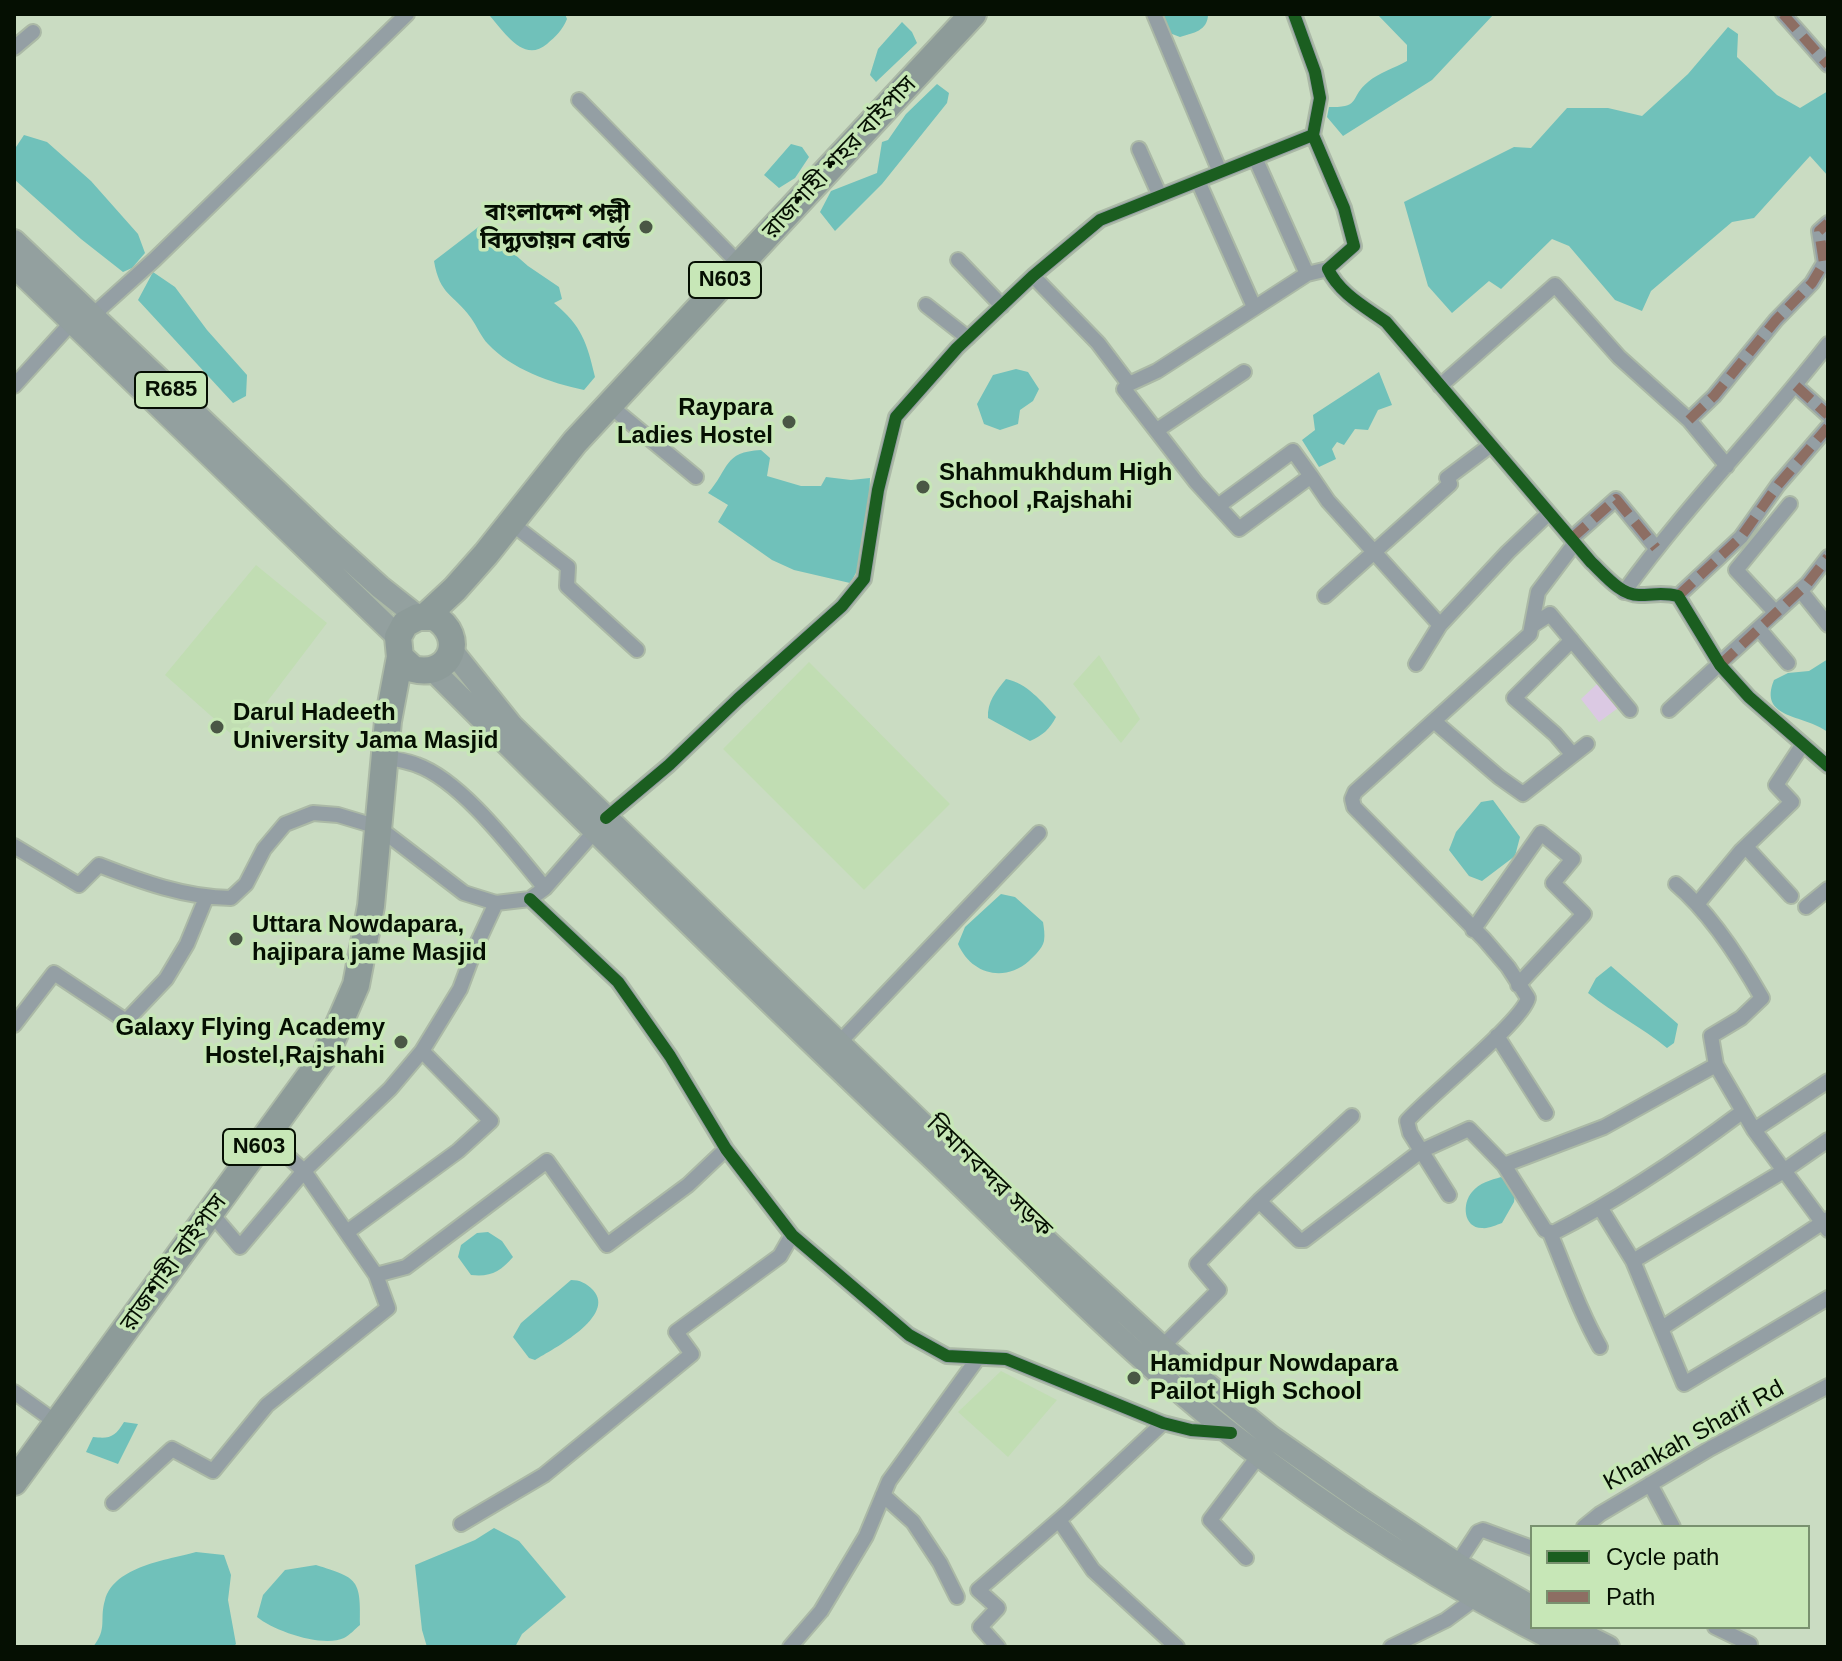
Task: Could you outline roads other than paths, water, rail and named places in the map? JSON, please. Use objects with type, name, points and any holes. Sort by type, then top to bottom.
[{"type":"highway","name":"রাজশাহী শহর বাইপাস","points":[[486,554],[575,442],[973,14]]},
{"type":"highway","name":"N603","points":[[386,759],[390,706],[405,624],[422,616],[455,589],[486,554]]},
{"type":"highway","name":"N603","points":[[386,759],[402,706],[428,671],[445,663],[459,608],[486,554]]},
{"type":"highway","points":[[422,616],[442,621],[452,645]]},
{"type":"highway","points":[[399,647],[405,664],[428,671]]},
{"type":"highway","name":"রাজশাহী বাইপাস","points":[[14,1482],[326,1054],[356,985],[371,906],[386,759]]},
{"type":"main road","name":"R685","points":[[14,241],[83,318],[399,647]]},
{"type":"main road","name":"R685","points":[[14,266],[83,318],[380,587],[422,616]]},
{"type":"main road","name":"বিমানবন্দর সড়ক","points":[[452,645],[512,726],[600,825],[1114,1333],[1231,1433],[1345,1516],[1476,1598],[1530,1627]]},
{"type":"main road","name":"বিমানবন্দর সড়ক","points":[[428,671],[838,1044],[1162,1347],[1271,1437],[1457,1564],[1530,1606]]},
{"type":"main road","name":"বিমানবন্দর সড়ক","points":[[1534,1629],[1568,1647]]},
{"type":"main road","points":[[1572,1629],[1608,1647]]},
{"type":"street","points":[[14,386],[83,318],[154,260],[407,14]]},
{"type":"street","points":[[1154,14],[1220,172]]},
{"type":"street","points":[[1294,14],[1315,72],[1320,98],[1313,135],[1344,208],[1354,246],[1328,269],[1307,274],[1124,389],[1196,482],[1239,529],[1311,476]]},
{"type":"street","points":[[1783,14],[1828,65]]},
{"type":"street","points":[[14,48],[33,32]]},
{"type":"street","points":[[579,100],[740,265]]},
{"type":"street","points":[[14,846],[79,885],[99,865],[206,898],[231,898],[246,884],[264,849],[285,824],[313,813],[338,815],[378,827],[464,893],[496,903],[530,899],[545,888],[600,825],[842,606],[864,579],[878,490],[896,417],[968,338],[1033,276],[1100,220],[1313,135]]},
{"type":"street","points":[[1139,149],[1160,196]]},
{"type":"street","points":[[1256,160],[1307,274]]},
{"type":"street","points":[[1198,181],[1254,307]]},
{"type":"street","points":[[1689,420],[1714,396],[1776,320],[1812,283],[1824,263],[1819,231],[1828,223]]},
{"type":"street","points":[[958,260],[1002,306]]},
{"type":"street","points":[[1328,269],[1345,292],[1386,322],[1591,562],[1624,592],[1638,595],[1663,592],[1678,596],[1720,665],[1749,697],[1828,766]]},
{"type":"street","points":[[1033,276],[1098,343],[1129,384]]},
{"type":"street","points":[[1440,386],[1555,285],[1619,357],[1689,420],[1727,466]]},
{"type":"street","points":[[926,305],[968,338]]},
{"type":"street","points":[[1624,592],[1656,548],[1796,386],[1828,344]]},
{"type":"street","points":[[1157,430],[1244,372]]},
{"type":"street","points":[[1796,386],[1828,415]]},
{"type":"street","points":[[609,405],[696,477]]},
{"type":"street","points":[[1678,596],[1741,537],[1778,485],[1828,427]]},
{"type":"street","points":[[1325,596],[1450,484],[1447,478],[1491,445]]},
{"type":"street","points":[[1218,506],[1293,451],[1328,501],[1440,625]]},
{"type":"street","points":[[1449,1195],[1407,1127],[1407,1121],[1497,1036],[1528,1002],[1508,967],[1351,803],[1355,792],[1525,640],[1533,625],[1538,592],[1573,541],[1616,499],[1656,548]]},
{"type":"street","points":[[1776,613],[1736,570],[1790,504]]},
{"type":"street","points":[[1416,664],[1440,625],[1549,513]]},
{"type":"street","points":[[511,523],[568,567],[567,586],[637,650]]},
{"type":"street","points":[[1669,710],[1800,590],[1828,557]]},
{"type":"street","points":[[1800,590],[1828,625]]},
{"type":"street","points":[[1533,625],[1550,614],[1630,710]]},
{"type":"street","points":[[1759,629],[1788,663]]},
{"type":"street","points":[[1572,640],[1514,698],[1555,734],[1573,755]]},
{"type":"street","points":[[1435,722],[1523,794],[1587,744]]},
{"type":"street","points":[[1698,903],[1746,847],[1792,802],[1776,785],[1803,744]]},
{"type":"street","points":[[386,759],[419,765],[446,782],[500,833],[545,888]]},
{"type":"street","points":[[838,1044],[1039,833]]},
{"type":"street","points":[[1473,930],[1541,833],[1573,859],[1553,883],[1584,914],[1518,985]]},
{"type":"street","points":[[1746,847],[1791,896]]},
{"type":"street","points":[[1662,1328],[1826,1224],[1782,1172],[1742,1112],[1716,1065],[1711,1036],[1741,1018],[1762,998],[1746,969],[1698,903],[1676,884]]},
{"type":"street","points":[[1806,907],[1828,889]]},
{"type":"street","points":[[14,1025],[54,973],[126,1021],[166,979],[187,944],[206,898]]},
{"type":"street","points":[[530,899],[618,982],[670,1056],[726,1149],[792,1235],[909,1335],[947,1356],[1006,1359],[1163,1423],[1191,1430],[1231,1433]]},
{"type":"street","points":[[211,1213],[240,1247],[304,1171],[390,1089],[422,1051],[460,989],[496,903]]},
{"type":"street","points":[[1497,1036],[1546,1113]]},
{"type":"street","points":[[347,1232],[458,1151],[491,1121],[422,1051]]},
{"type":"street","points":[[1504,1165],[1604,1127],[1716,1065]]},
{"type":"street","points":[[1754,1130],[1828,1081]]},
{"type":"street","points":[[1550,1233],[1601,1209],[1687,1153],[1742,1112]]},
{"type":"street","points":[[1162,1347],[1219,1290],[1197,1264],[1259,1201],[1352,1116]]},
{"type":"street","points":[[1259,1201],[1299,1240],[1304,1240],[1421,1151],[1469,1129],[1504,1165],[1545,1230],[1550,1233],[1579,1310],[1600,1347]]},
{"type":"street","points":[[113,1503],[172,1449],[213,1471],[267,1405],[388,1308],[376,1275],[304,1171],[266,1137]]},
{"type":"street","points":[[1633,1261],[1782,1172],[1828,1140]]},
{"type":"street","points":[[376,1275],[406,1267],[547,1161],[607,1245],[688,1185],[726,1149]]},
{"type":"street","points":[[1601,1209],[1633,1261],[1684,1384],[1828,1298]]},
{"type":"street","points":[[461,1524],[544,1475],[692,1354],[676,1332],[780,1256],[792,1235]]},
{"type":"street","points":[[790,1647],[821,1611],[866,1536],[889,1481],[978,1358]]},
{"type":"street","name":"Khankah Sharif Rd","points":[[1586,1525],[1711,1448],[1828,1386]]},
{"type":"street","points":[[14,1392],[57,1423]]},
{"type":"street","points":[[998,1647],[980,1627],[998,1608],[978,1590],[1163,1423]]},
{"type":"street","points":[[1246,1558],[1210,1520],[1260,1454]]},
{"type":"street","points":[[1650,1484],[1672,1525]]},
{"type":"street","points":[[883,1495],[913,1522],[940,1563],[957,1597]]},
{"type":"street","points":[[1059,1520],[1093,1570],[1177,1647]]},
{"type":"street","points":[[1457,1564],[1478,1532],[1483,1530],[1530,1547]]},
{"type":"street","points":[[1391,1647],[1446,1620],[1476,1598]]},
{"type":"street","points":[[1719,1629],[1750,1644]]},
{"type":"water","points":[[488,14],[565,14],[567,19],[547,44],[530,50],[514,43]]},
{"type":"water","points":[[1162,14],[1208,14],[1203,28],[1180,37],[1167,32]]},
{"type":"water","points":[[1377,14],[1494,14],[1432,80],[1343,136],[1327,117],[1329,107],[1346,106],[1372,79],[1407,61],[1407,45]]},
{"type":"water","points":[[902,22],[917,43],[876,82],[870,75],[878,49]]},
{"type":"water","points":[[1728,27],[1738,34],[1737,57],[1777,95],[1800,108],[1828,91],[1828,176],[1810,156],[1754,218],[1732,222],[1651,291],[1642,311],[1615,300],[1569,246],[1552,239],[1501,289],[1489,281],[1452,313],[1428,286],[1404,202],[1514,147],[1531,148],[1567,108],[1608,108],[1642,116],[1688,74]]},
{"type":"water","points":[[937,84],[949,93],[947,103],[882,184],[835,231],[820,212],[831,191],[877,173],[882,142],[888,140],[906,114]]},
{"type":"water","points":[[24,135],[47,142],[91,181],[138,234],[145,253],[132,268],[123,272],[14,179],[14,150]]},
{"type":"water","points":[[791,144],[802,147],[809,157],[795,178],[779,188],[764,175]]},
{"type":"water","points":[[481,225],[528,266],[559,287],[562,299],[554,303],[577,328],[586,345],[595,377],[584,390],[545,379],[497,353],[444,288],[434,261]]},
{"type":"water","points":[[153,272],[175,287],[207,330],[247,375],[246,396],[233,403],[138,300]]},
{"type":"water","points":[[1016,369],[1028,372],[1039,389],[1033,401],[1020,410],[1018,424],[1000,430],[984,424],[977,404],[993,375]]},
{"type":"water","points":[[1379,372],[1392,405],[1378,410],[1368,430],[1355,429],[1344,445],[1337,442],[1332,449],[1336,459],[1319,467],[1302,440],[1315,430],[1313,415]]},
{"type":"water","points":[[761,450],[770,458],[767,476],[801,486],[821,486],[826,477],[851,480],[870,478],[864,547],[850,583],[794,570],[772,560],[718,522],[728,505],[708,493],[733,458]]},
{"type":"water","points":[[1828,659],[1828,732],[1777,709],[1771,693],[1774,680],[1788,673],[1809,671]]},
{"type":"water","points":[[1006,679],[1027,689],[1056,717],[1045,732],[1030,741],[988,718],[991,702]]},
{"type":"water","points":[[1493,800],[1520,837],[1515,856],[1482,881],[1469,876],[1449,850],[1456,832],[1481,802]]},
{"type":"water","points":[[1001,894],[1015,897],[1043,922],[1044,941],[1029,961],[1009,972],[999,973],[989,972],[971,962],[958,944],[965,927]]},
{"type":"water","points":[[1611,966],[1678,1024],[1674,1043],[1667,1048],[1588,993],[1596,978]]},
{"type":"water","points":[[1501,1177],[1515,1193],[1514,1202],[1502,1223],[1487,1228],[1476,1227],[1466,1214],[1469,1197],[1482,1184]]},
{"type":"water","points":[[488,1232],[502,1241],[513,1257],[495,1272],[471,1275],[458,1257],[461,1245],[477,1233]]},
{"type":"water","points":[[571,1280],[583,1282],[593,1290],[598,1300],[597,1310],[590,1321],[568,1340],[535,1360],[529,1358],[513,1337],[521,1323]]},
{"type":"water","points":[[124,1422],[138,1424],[118,1464],[86,1452],[93,1437],[112,1436]]},
{"type":"water","points":[[494,1528],[519,1541],[566,1597],[522,1634],[515,1647],[427,1647],[422,1630],[415,1565],[475,1540]]},
{"type":"water","points":[[196,1552],[224,1555],[231,1575],[228,1600],[236,1644],[233,1647],[93,1647],[102,1629],[105,1600],[119,1579],[143,1566]]},
{"type":"water","points":[[316,1565],[341,1573],[354,1583],[358,1589],[360,1625],[344,1638],[324,1641],[286,1632],[257,1617],[263,1595],[285,1570]]},
{"type":"place","name":"বাংলাদেশ পল্লী বিদ্যুতায়ন বোর্ড","points":[[646,227]]},
{"type":"place","name":"Raypara Ladies Hostel","points":[[789,422]]},
{"type":"place","name":"Shahmukhdum High School ,Rajshahi","points":[[923,487]]},
{"type":"place","name":"Darul Hadeeth University Jama Masjid","points":[[217,727]]},
{"type":"place","name":"Uttara Nowdapara, hajipara jame Masjid","points":[[236,939]]},
{"type":"place","name":"Galaxy Flying Academy Hostel,Rajshahi","points":[[401,1042]]},
{"type":"place","name":"Hamidpur Nowdapara Pailot High School","points":[[1134,1378]]}]
